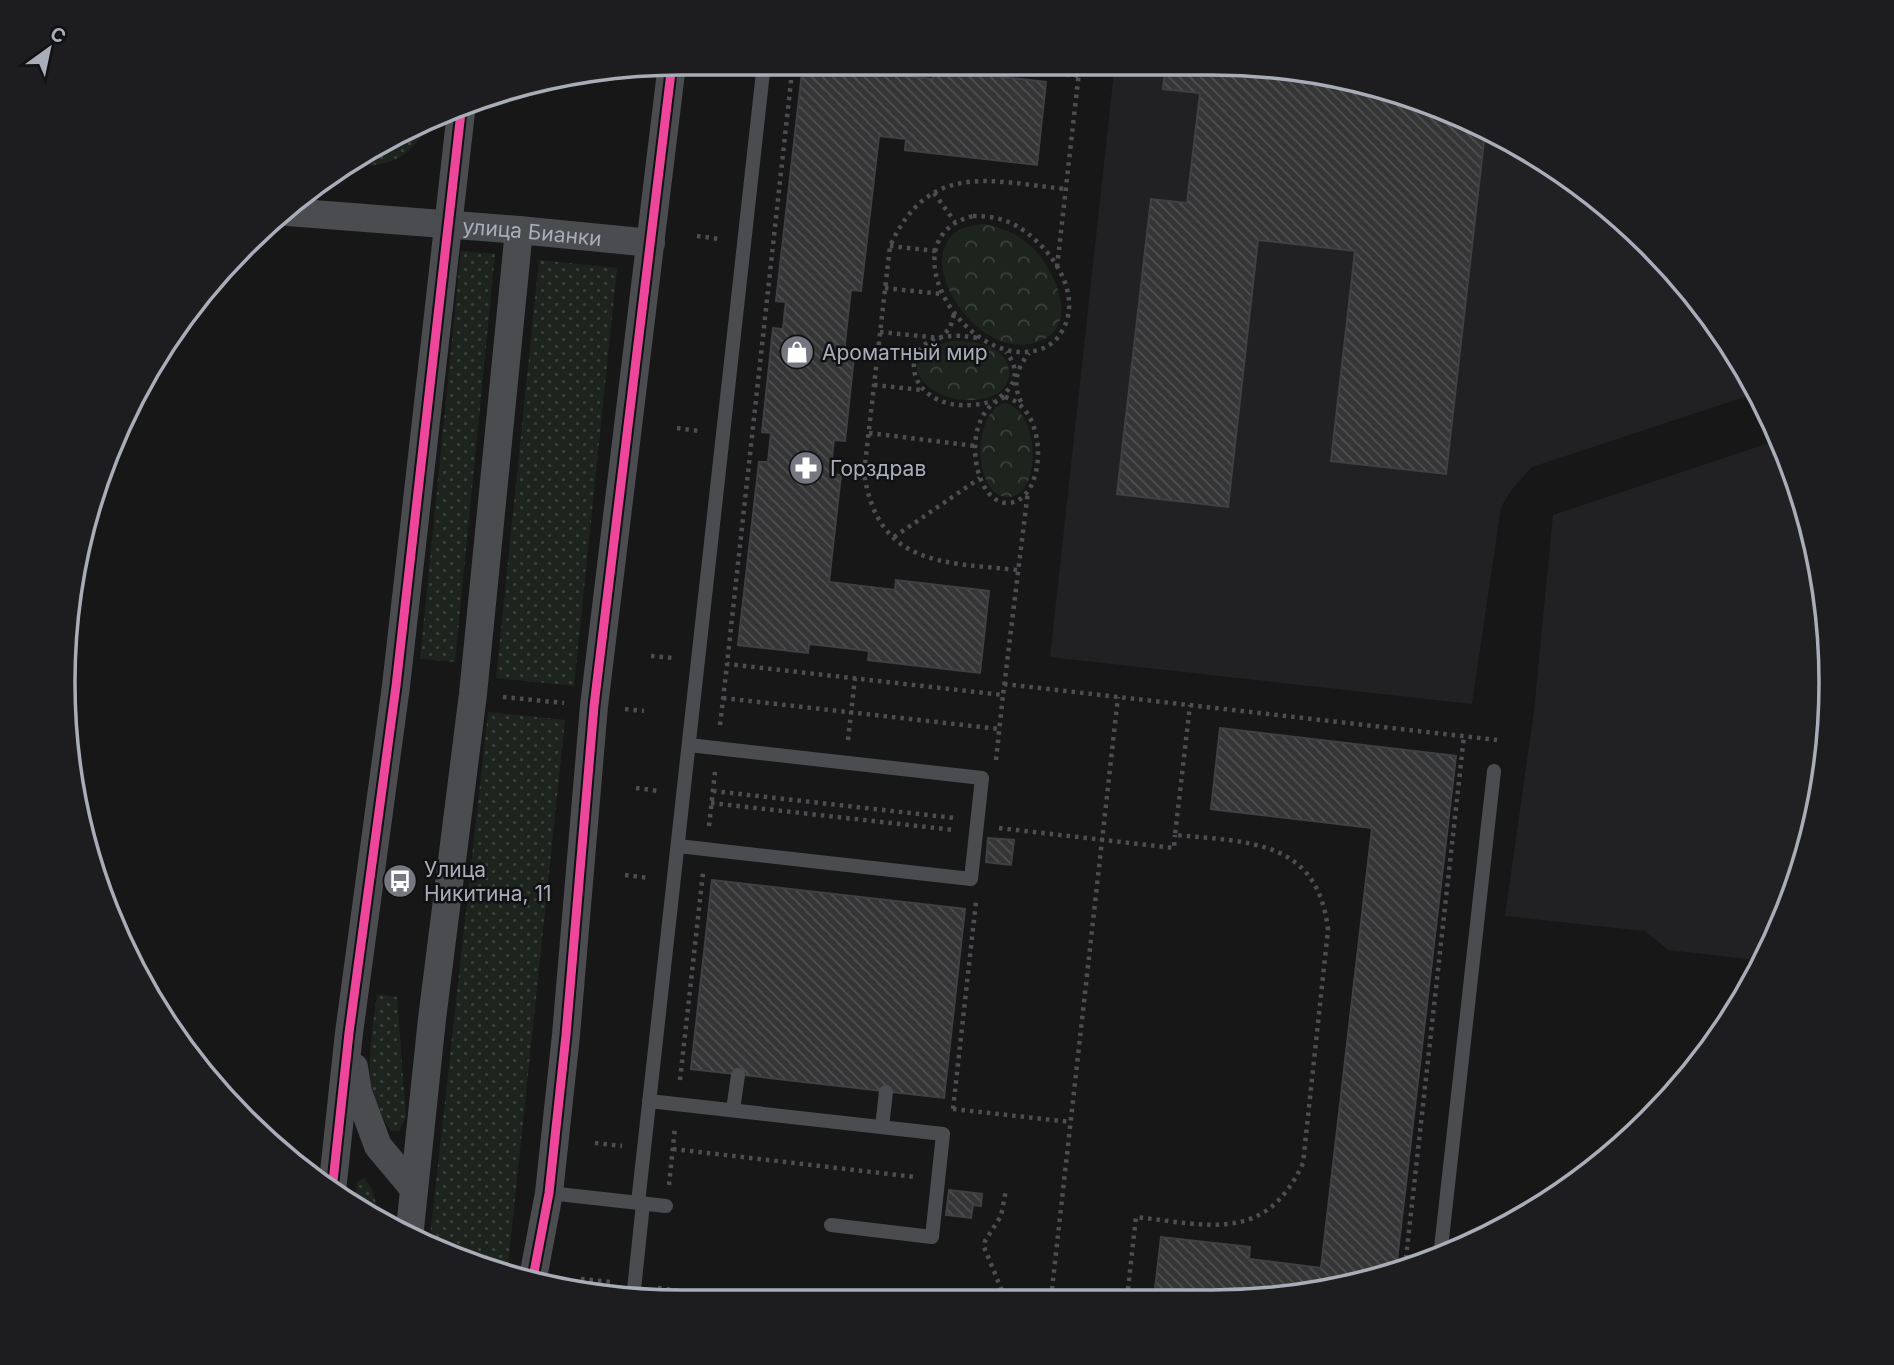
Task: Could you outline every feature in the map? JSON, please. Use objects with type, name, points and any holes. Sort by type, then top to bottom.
[{"type":"street","points":[[534,1271],[549,1193],[566,1035],[594,706],[671,76]]},
{"type":"street","points":[[333,1179],[349,1033],[396,686],[460,117]]},
{"type":"street","name":"улица Бианки","points":[[298,213],[651,243]]},
{"type":"street","points":[[410,1225],[432,1019],[473,694],[519,230]]},
{"type":"street","points":[[349,1033],[358,1092],[378,1146],[414,1189]]},
{"type":"lane","points":[[634,1287],[649,1101],[763,75]]},
{"type":"lane","points":[[677,846],[971,879],[981,827],[982,778],[689,745]]},
{"type":"lane","points":[[1441,1245],[1494,771]]},
{"type":"lane","points":[[733,1110],[738,1074]]},
{"type":"lane","points":[[882,1127],[886,1092]]},
{"type":"lane","points":[[649,1101],[943,1134],[932,1237],[831,1225]]},
{"type":"lane","points":[[549,1193],[666,1206]]},
{"type":"path","points":[[792,75],[727,664],[1003,695],[1028,491],[1036,472],[1038,449],[1032,419],[1018,395],[1014,364],[1001,348]]},
{"type":"path","points":[[1057,267],[1079,76],[1071,75]]},
{"type":"path","points":[[1017,570],[935,561],[915,553],[883,526],[867,492],[864,472],[890,246],[898,227],[910,211],[934,193],[961,182],[979,180],[1065,190]]},
{"type":"path","points":[[934,193],[955,222]]},
{"type":"path","points":[[880,332],[940,338],[967,336],[1010,351],[1030,352],[1048,346],[1061,334],[1066,325],[1068,296],[1057,267],[1033,238],[1014,225],[983,216],[955,222],[942,235],[936,251],[935,273],[942,294],[954,313],[981,339]]},
{"type":"path","points":[[890,246],[936,251]]},
{"type":"path","points":[[885,288],[942,294]]},
{"type":"path","points":[[954,313],[950,328],[916,354],[912,365],[913,377],[925,391],[945,402],[976,405],[1005,397],[1016,400],[1025,408]]},
{"type":"path","points":[[1028,491],[1019,499],[1008,503],[998,500],[988,492],[980,478],[975,446],[979,421],[986,408],[1012,386],[1021,363],[1030,352]]},
{"type":"path","points":[[874,385],[925,391]]},
{"type":"path","points":[[869,433],[975,446]]},
{"type":"path","points":[[894,537],[980,478]]},
{"type":"path","points":[[846,763],[855,678]]},
{"type":"path","points":[[1004,684],[1497,740]]},
{"type":"path","points":[[1052,1290],[1118,697]]},
{"type":"path","points":[[723,698],[999,729]]},
{"type":"path","points":[[711,803],[981,827],[1174,848],[1190,705]]},
{"type":"path","points":[[1406,1258],[1464,736]]},
{"type":"path","points":[[713,791],[981,827]]},
{"type":"path","points":[[1128,1290],[1136,1217],[1220,1226],[1239,1223],[1273,1206],[1296,1179],[1303,1163],[1328,930],[1321,894],[1311,878],[1282,852],[1264,845],[1175,835]]},
{"type":"path","points":[[953,1109],[977,899]]},
{"type":"path","points":[[673,1149],[938,1180]]},
{"type":"path","points":[[1002,1290],[984,1247],[1001,1216],[1006,1190]]},
{"type":"path","points":[[655,1288],[664,1289]]},
{"type":"shaded area","points":[[1114,75],[1212,75],[1291,80],[1407,107],[1480,138],[1549,178],[1612,226],[1641,253],[1693,313],[1716,345],[1746,396],[1532,467],[1513,488],[1501,507],[1472,704],[1050,657]]},
{"type":"shaded area","points":[[1770,443],[1773,450],[1787,487],[1807,564],[1814,603],[1819,682],[1814,762],[1798,840],[1773,915],[1751,960],[1669,950],[1644,931],[1505,916],[1534,711],[1553,515]]},
{"type":"green space","points":[[423,134],[402,156],[383,164],[366,165]]},
{"type":"green space","points":[[983,224],[1006,230],[1022,239],[1047,266],[1060,296],[1061,311],[1058,325],[1049,336],[1034,343],[1009,343],[985,333],[965,315],[950,292],[943,269],[944,248],[957,232]]},
{"type":"green space","points":[[461,251],[495,254],[455,662],[420,659]]},
{"type":"green space","points":[[539,260],[617,268],[574,686],[496,678]]},
{"type":"green space","points":[[952,341],[984,345],[1001,355],[1009,368],[1007,382],[1003,388],[989,397],[970,400],[951,398],[935,391],[923,381],[917,370],[919,359],[930,349]]},
{"type":"green space","points":[[1005,403],[1017,409],[1025,421],[1031,436],[1033,453],[1027,483],[1019,493],[1008,497],[997,494],[988,484],[981,454],[986,422],[994,410]]},
{"type":"green space","points":[[488,712],[565,720],[508,1264],[430,1235]]},
{"type":"green space","points":[[377,994],[397,997],[406,1117],[399,1132],[391,1131],[381,1115],[371,1082],[370,1048]]},
{"type":"green space","points":[[364,1178],[372,1189],[377,1207],[355,1193],[357,1182]]},
{"type":"building","points":[[802,75],[896,75],[933,79],[933,75],[986,75],[1046,82],[1037,165],[905,150],[906,139],[879,136],[861,291],[851,290],[846,333],[844,355],[854,356],[845,441],[834,440],[833,447],[831,474],[841,475],[829,582],[895,590],[896,580],[989,591],[980,673],[868,660],[869,651],[862,650],[809,644],[808,653],[738,645],[759,462],[768,462],[771,433],[762,432],[773,328],[783,329],[786,302],[776,301]]},
{"type":"building","points":[[1165,75],[1291,80],[1407,107],[1484,140],[1446,474],[1331,461],[1355,251],[1258,240],[1228,507],[1117,494],[1151,199],[1187,203],[1200,93],[1163,89]]},
{"type":"building","points":[[1220,728],[1456,756],[1397,1261],[1291,1285],[1155,1290],[1161,1237],[1250,1247],[1249,1259],[1321,1268],[1372,828],[1211,809]]},
{"type":"building","points":[[988,838],[1014,840],[1011,865],[986,862]]},
{"type":"building","points":[[712,880],[965,909],[944,1098],[691,1069]]},
{"type":"building","points":[[949,1190],[982,1194],[981,1206],[973,1205],[971,1218],[946,1215]]},
{"type":"cycle path","points":[[534,1271],[549,1193],[566,1035],[594,706],[671,76]]},
{"type":"cycle path","points":[[333,1179],[349,1033],[396,686],[460,117]]},
{"type":"place","name":"Ароматный мир","points":[[797,352]]},
{"type":"place","name":"Горздрав","points":[[806,468]]},
{"type":"place","name":"Улица Никитина, 11","points":[[400,881]]}]
